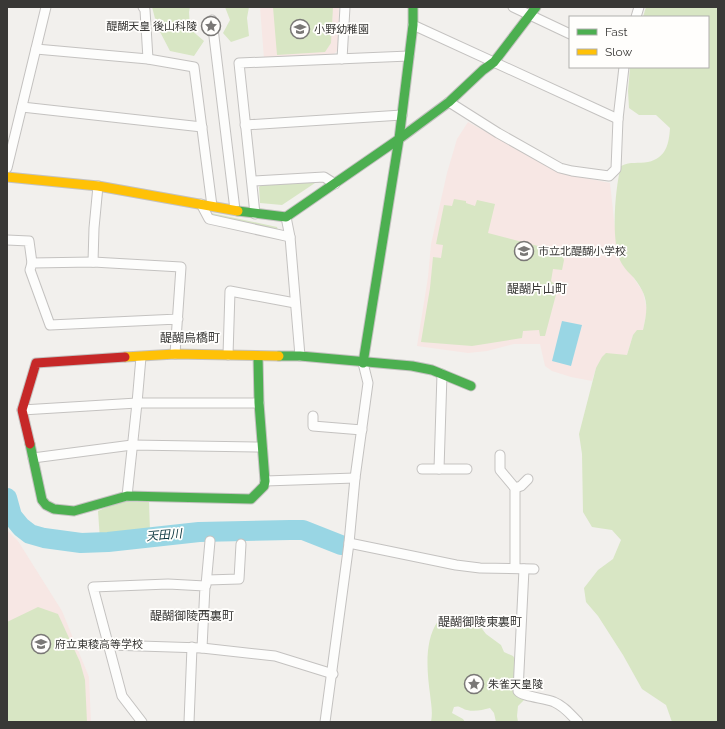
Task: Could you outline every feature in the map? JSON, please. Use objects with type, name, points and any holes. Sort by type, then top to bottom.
[{"type":"street","points":[[7,168],[46,7]]},
{"type":"street","points":[[143,7],[145,10],[148,59]]},
{"type":"street","points":[[342,59],[345,7]]},
{"type":"street","points":[[325,722],[349,543],[355,478],[368,384],[363,362],[399,139],[413,25],[413,7]]},
{"type":"street","points":[[512,7],[569,34]]},
{"type":"street","points":[[7,177],[98,186],[255,214],[286,217],[399,139],[449,102],[483,70],[494,62],[536,7]]},
{"type":"street","points":[[212,20],[235,210]]},
{"type":"street","points":[[413,25],[618,119]]},
{"type":"street","points":[[36,49],[148,59],[194,67],[212,206]]},
{"type":"street","points":[[255,214],[239,63],[409,56]]},
{"type":"street","points":[[449,102],[498,133],[560,168],[610,176],[616,169],[618,119],[624,68]]},
{"type":"street","points":[[22,107],[202,127]]},
{"type":"street","points":[[245,125],[402,115]]},
{"type":"street","points":[[252,182],[324,177],[335,184]]},
{"type":"street","points":[[92,262],[98,186]]},
{"type":"street","points":[[201,204],[209,219],[290,237]]},
{"type":"street","points":[[286,217],[290,237],[300,356]]},
{"type":"street","points":[[7,240],[29,241],[32,263],[30,270],[50,325],[178,319]]},
{"type":"street","points":[[32,263],[92,262],[181,268],[175,354]]},
{"type":"street","points":[[228,355],[230,291],[295,303]]},
{"type":"street","points":[[258,356],[259,403],[265,481],[264,486],[251,499],[127,496],[106,501],[84,509],[64,511],[54,509],[46,505],[42,500],[22,410],[36,363],[175,354],[300,356],[412,366],[432,370],[471,386]]},
{"type":"street","points":[[127,496],[141,357]]},
{"type":"street","points":[[439,469],[442,374]]},
{"type":"street","points":[[22,410],[137,403],[259,403]]},
{"type":"street","points":[[313,416],[312,426],[362,430]]},
{"type":"street","points":[[33,458],[132,445],[262,447]]},
{"type":"street","points":[[500,455],[500,470],[515,488],[515,568]]},
{"type":"street","points":[[422,469],[467,469]]},
{"type":"street","points":[[265,481],[355,478]]},
{"type":"street","points":[[515,488],[521,486],[528,479]]},
{"type":"street","points":[[202,648],[210,541]]},
{"type":"street","points":[[349,543],[456,565],[480,568],[534,569]]},
{"type":"street","points":[[142,722],[122,696],[93,587],[206,583],[239,579],[241,544]]},
{"type":"street","points":[[524,569],[518,691],[560,705],[566,709],[578,722]]},
{"type":"street","points":[[109,645],[192,647],[275,656],[332,674]]},
{"type":"street","points":[[189,722],[192,647]]},
{"type":"shaded area","name":"小野幼稚園","points":[[260,7],[339,7],[338,50],[332,56],[264,59]]},
{"type":"shaded area","name":"市立北醍醐小学校","points":[[468,122],[562,173],[610,183],[617,247],[643,292],[647,310],[643,330],[633,335],[627,355],[596,368],[592,381],[571,377],[552,371],[545,366],[540,344],[514,344],[487,351],[468,353],[417,346],[428,277],[431,244],[447,173],[457,139]]},
{"type":"shaded area","name":"府立東稜高等学校","points":[[7,530],[18,541],[62,611],[89,677],[91,722],[7,722]]},
{"type":"green space","points":[[152,7],[190,7],[190,29],[204,41],[194,56],[170,51],[157,26]]},
{"type":"green space","points":[[225,7],[249,7],[247,18],[249,36],[231,42],[223,33],[230,20]]},
{"type":"green space","name":"小野幼稚園","points":[[273,7],[333,7],[331,43],[325,52],[277,55]]},
{"type":"green space","points":[[646,7],[718,7],[718,722],[672,722],[666,705],[642,689],[623,655],[598,616],[586,602],[584,588],[598,570],[613,559],[621,540],[612,530],[592,527],[583,512],[582,454],[579,434],[596,368],[602,357],[606,353],[627,355],[633,335],[637,330],[643,330],[646,315],[645,297],[639,285],[622,264],[618,255],[615,216],[619,176],[621,166],[648,162],[663,154],[670,134],[670,128],[656,115],[639,115],[629,108],[628,91],[630,68],[709,68],[709,16],[643,16]]},
{"type":"green space","points":[[318,181],[282,205],[260,203],[259,187],[261,185]]},
{"type":"green space","points":[[454,199],[466,201],[466,203],[475,206],[477,200],[495,204],[488,233],[561,252],[564,260],[562,270],[553,269],[551,281],[558,287],[545,336],[540,336],[539,330],[523,331],[522,338],[472,346],[421,342],[430,288],[433,257],[441,258],[443,245],[436,244],[444,205],[452,206]]},
{"type":"green space","points":[[211,213],[277,227],[278,230],[211,216]]},
{"type":"green space","points":[[125,502],[149,502],[150,531],[100,540],[98,511],[114,504]]},
{"type":"green space","name":"府立東稜高等学校","points":[[38,607],[58,614],[80,662],[85,680],[87,722],[7,722],[7,622]]},
{"type":"green space","points":[[453,617],[477,622],[486,634],[501,645],[504,652],[513,656],[518,663],[521,689],[524,695],[524,700],[518,706],[518,722],[496,722],[494,713],[490,708],[473,711],[465,710],[458,706],[454,707],[452,713],[463,719],[465,722],[431,722],[432,708],[428,666],[430,638],[438,621]]},
{"type":"water","points":[[562,321],[582,325],[571,366],[552,361]]},
{"type":"waterway","name":"天田川","points":[[7,498],[12,516],[21,527],[30,534],[44,538],[81,543],[108,542],[199,532],[303,530],[341,545]]},
{"type":"traffic: fast","points":[[363,363],[399,139],[413,25],[413,7]]},
{"type":"traffic: fast","points":[[238,211],[286,217],[399,139],[449,102],[483,70],[494,62],[536,7]]},
{"type":"traffic: fast","points":[[30,444],[42,500],[46,505],[54,509],[74,511],[127,496],[251,499],[264,486],[265,481],[259,403],[258,356]]},
{"type":"traffic: fast","points":[[279,356],[300,356],[412,366],[432,370],[471,386]]},
{"type":"traffic: slow","points":[[7,177],[98,186],[238,211]]},
{"type":"traffic: slow","points":[[125,357],[175,354],[279,356]]},
{"type":"traffic: jam","points":[[30,444],[22,410],[36,363],[125,357]]},
{"type":"place","name":"醍醐天皇 後山科陵","points":[[211,26]]},
{"type":"place","name":"小野幼稚園","points":[[300,29]]},
{"type":"place","name":"市立北醍醐小学校","points":[[524,251]]},
{"type":"place","name":"府立東稜高等学校","points":[[41,644]]},
{"type":"place","name":"朱雀天皇陵","points":[[474,684]]},
{"type":"district","name":"醍醐片山町","points":[[537,289]]},
{"type":"district","name":"醍醐烏橋町","points":[[190,338]]},
{"type":"district","name":"醍醐御陵西裏町","points":[[192,616]]},
{"type":"district","name":"醍醐御陵東裏町","points":[[480,622]]}]
